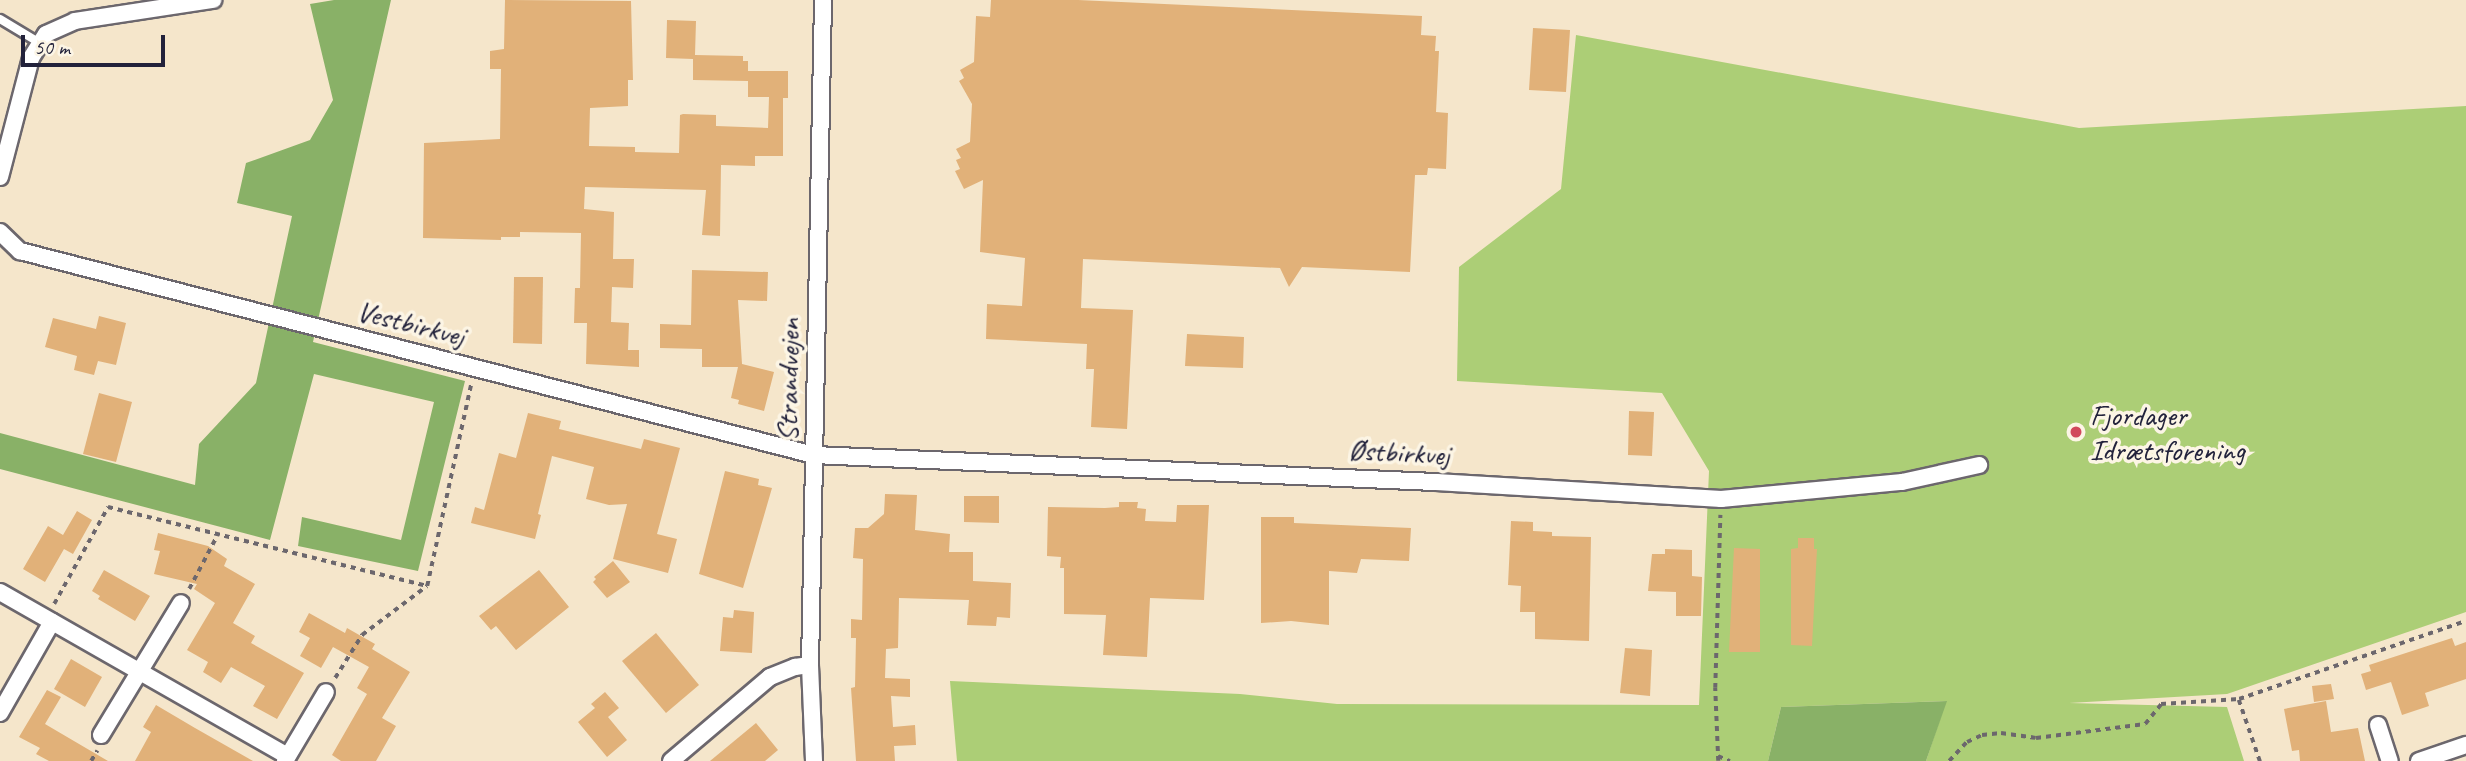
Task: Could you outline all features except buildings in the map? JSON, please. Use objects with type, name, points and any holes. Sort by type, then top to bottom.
[{"type":"street","points":[[0,177],[6,124],[31,58],[46,34],[75,21],[213,0]]},
{"type":"street","name":"Strandvejen","points":[[814,761],[810,666],[823,0]]},
{"type":"street","name":"Vestbirkvej","points":[[0,232],[20,251],[814,456]]},
{"type":"street","name":"Østbirkvej","points":[[814,456],[1422,481],[1721,499],[1902,482],[1979,465]]},
{"type":"street","points":[[0,592],[286,758],[326,692]]},
{"type":"street","points":[[101,735],[181,603]]},
{"type":"street","points":[[0,713],[49,620]]},
{"type":"street","points":[[671,761],[770,677],[795,667],[810,666]]},
{"type":"street","points":[[2378,725],[2390,761]]},
{"type":"street","points":[[2419,761],[2466,745]]},
{"type":"lane","points":[[0,19],[40,43]]},
{"type":"path","points":[[326,692],[362,635],[427,586],[475,368]]},
{"type":"path","points":[[1721,499],[1715,688],[1718,759],[1730,761]]},
{"type":"path","points":[[49,620],[108,506],[427,586]]},
{"type":"path","points":[[181,603],[218,534]]},
{"type":"path","points":[[1949,761],[1967,742],[1982,735],[2001,733],[2036,738],[2145,724],[2161,704],[2220,703],[2239,699],[2466,621]]},
{"type":"path","points":[[2239,699],[2260,761]]},
{"type":"green space","points":[[334,0],[391,0],[313,342],[465,381],[418,571],[298,546],[302,517],[401,540],[434,402],[314,374],[270,540],[0,469],[0,433],[195,485],[199,444],[256,383],[292,216],[237,203],[246,163],[310,140],[333,100],[310,4]]},
{"type":"green space","name":"Fjordager Idrætsforening","points":[[1576,35],[2079,128],[2466,106],[2466,612],[2227,694],[2069,703],[2227,707],[2244,761],[1926,761],[1946,701],[1781,707],[1768,761],[957,761],[950,681],[1240,694],[1337,704],[1699,705],[1709,471],[1662,393],[1457,381],[1459,267],[1561,189]]},
{"type":"green space","points":[[1947,701],[1926,761],[1768,761],[1781,707]]},
{"type":"place","name":"Fjordager Idrætsforening","points":[[2076,432]]}]
